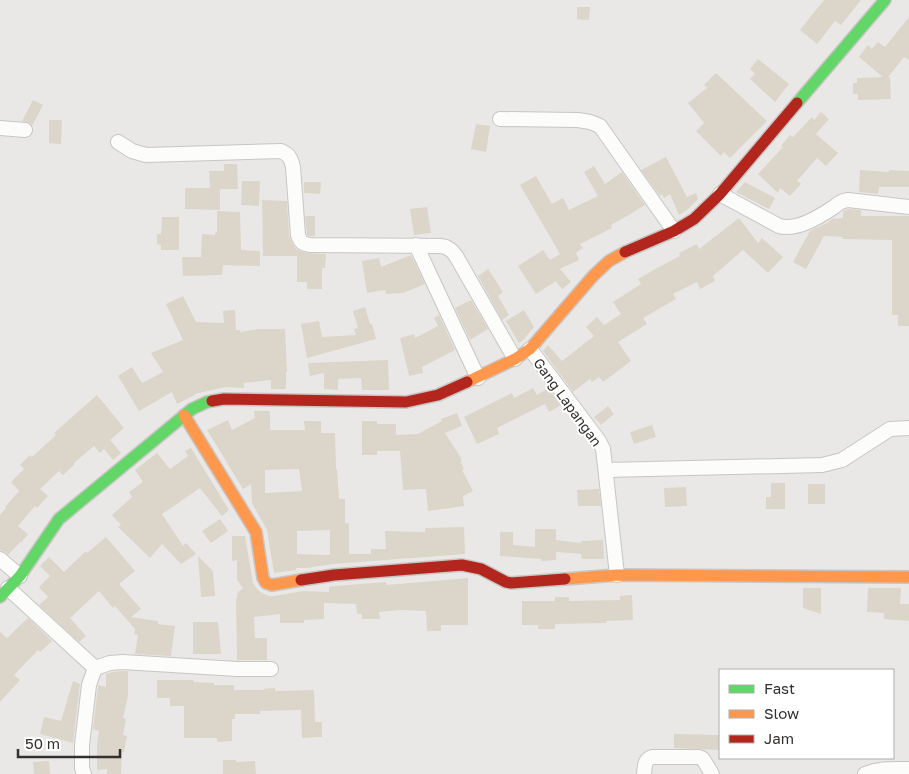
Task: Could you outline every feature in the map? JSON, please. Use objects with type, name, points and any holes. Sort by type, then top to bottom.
[{"type":"main road","points":[[4,593],[20,576],[60,519],[184,415],[207,402],[224,399],[406,402],[438,395],[478,378],[530,349],[593,276],[609,262],[634,248],[674,231],[694,219],[720,194],[885,0]]},
{"type":"main road","points":[[184,415],[256,532],[263,578],[266,583],[272,585],[334,575],[462,565],[481,569],[511,583],[616,575],[907,577]]},
{"type":"street","points":[[500,119],[578,120],[600,126],[674,231]]},
{"type":"street","points":[[0,128],[25,130]]},
{"type":"street","points":[[118,142],[132,151],[146,156],[281,151],[287,154],[293,167],[298,235],[302,242],[310,245],[416,245],[446,247],[452,251],[515,359]]},
{"type":"street","points":[[720,194],[785,228],[811,220],[841,201],[848,200],[909,207]]},
{"type":"street","points":[[416,245],[478,378]]},
{"type":"street","name":"Gang Lapangan","points":[[530,349],[599,441],[606,470],[616,575]]},
{"type":"street","points":[[606,470],[822,465],[842,460],[890,429],[909,428]]},
{"type":"street","points":[[0,559],[20,576]]},
{"type":"street","points":[[4,593],[95,668]]},
{"type":"street","points":[[95,668],[110,663],[123,662],[237,669],[271,669]]},
{"type":"street","points":[[84,774],[82,768],[82,745],[89,684],[95,668]]},
{"type":"street","points":[[644,774],[645,763],[647,759],[652,757],[699,757],[703,759],[712,774]]},
{"type":"street","points":[[865,774],[884,769],[906,771]]},
{"type":"building","points":[[824,0],[861,0],[841,25],[835,21],[817,44],[800,30]]},
{"type":"building","points":[[577,7],[590,7],[589,20],[577,19]]},
{"type":"building","points":[[909,17],[909,60],[904,57],[888,77],[890,77],[891,99],[858,100],[858,94],[853,94],[853,83],[857,83],[857,78],[883,77],[859,57],[868,45],[872,49],[878,42],[885,47]]},
{"type":"building","points":[[758,59],[789,84],[775,102],[750,79],[755,74],[750,69]]},
{"type":"building","points":[[716,73],[767,121],[730,158],[724,152],[721,156],[696,131],[704,123],[688,103],[707,88],[704,85]]},
{"type":"building","points":[[33,100],[43,105],[32,126],[30,123],[22,121]]},
{"type":"building","points":[[821,112],[829,119],[816,134],[838,153],[826,166],[817,158],[797,181],[801,184],[790,196],[780,188],[778,193],[758,174],[783,147],[781,146],[790,135],[793,137],[812,117],[814,120]]},
{"type":"building","points":[[49,120],[62,120],[61,144],[49,143]]},
{"type":"building","points":[[476,124],[490,126],[486,152],[471,149]]},
{"type":"building","points":[[666,157],[687,197],[696,193],[698,199],[679,215],[670,194],[664,198],[662,194],[660,196],[641,170]]},
{"type":"building","points":[[224,164],[237,164],[238,189],[220,189],[220,210],[185,209],[185,188],[210,188],[209,171],[224,171]]},
{"type":"building","points":[[594,166],[605,184],[622,172],[645,205],[611,225],[612,228],[580,244],[583,248],[576,253],[579,260],[560,269],[571,282],[562,289],[556,281],[536,294],[518,266],[543,250],[550,260],[560,254],[520,185],[536,176],[552,204],[563,198],[569,210],[598,196],[584,172]]},
{"type":"building","points":[[860,170],[909,171],[909,187],[879,187],[878,194],[859,192]]},
{"type":"building","points":[[242,181],[260,181],[259,206],[241,205]]},
{"type":"building","points":[[304,182],[321,182],[320,194],[304,193]]},
{"type":"building","points":[[745,182],[775,198],[769,209],[736,192]]},
{"type":"building","points":[[262,200],[287,201],[289,236],[296,249],[306,253],[326,254],[325,268],[322,268],[322,289],[307,289],[307,282],[297,282],[297,256],[263,256]]},
{"type":"building","points":[[427,207],[431,233],[414,235],[410,209]]},
{"type":"building","points":[[848,209],[861,210],[861,216],[909,216],[909,326],[898,326],[898,315],[892,315],[892,240],[842,239],[843,237],[824,236],[806,269],[793,262],[810,231],[832,219],[843,218],[843,211]]},
{"type":"building","points":[[217,211],[240,212],[241,250],[260,251],[260,266],[223,265],[222,275],[183,276],[182,257],[201,257],[202,234],[215,235],[217,232]]},
{"type":"building","points":[[305,216],[315,216],[315,236],[308,236],[307,234]]},
{"type":"building","points":[[162,217],[179,217],[179,250],[161,250],[161,245],[157,244],[157,234],[161,234]]},
{"type":"building","points":[[739,218],[758,243],[762,238],[783,257],[768,273],[743,250],[713,276],[715,281],[700,289],[697,282],[673,294],[676,299],[643,318],[647,324],[618,342],[631,361],[603,382],[599,377],[592,382],[590,379],[573,392],[543,351],[548,345],[562,361],[594,336],[586,327],[597,317],[604,325],[621,314],[613,302],[641,284],[638,279],[680,256],[679,253],[697,244],[699,249]]},
{"type":"building","points":[[411,255],[425,284],[403,293],[386,294],[385,290],[367,293],[362,261],[379,258],[381,267]]},
{"type":"building","points":[[488,269],[503,292],[498,296],[509,315],[502,320],[478,276]]},
{"type":"building","points":[[183,296],[196,322],[224,323],[223,311],[235,310],[236,330],[240,330],[240,332],[259,329],[285,329],[286,389],[271,389],[271,380],[244,383],[244,388],[226,387],[194,394],[177,404],[172,392],[139,411],[118,376],[132,367],[142,383],[163,372],[151,353],[183,340],[166,304]]},
{"type":"building","points":[[471,300],[488,329],[470,340],[455,308]]},
{"type":"building","points":[[365,307],[376,339],[307,358],[301,324],[319,321],[322,337],[356,335],[354,329],[358,328],[353,311]]},
{"type":"building","points":[[524,310],[534,327],[519,343],[506,321]]},
{"type":"building","points":[[439,315],[455,350],[422,367],[423,373],[409,376],[400,338],[414,334],[415,338],[438,326],[434,318]]},
{"type":"building","points":[[388,360],[389,390],[362,390],[361,378],[338,379],[338,390],[324,389],[324,373],[310,376],[308,363]]},
{"type":"building","points":[[533,388],[537,395],[548,388],[561,405],[549,412],[545,404],[497,428],[499,434],[477,444],[464,417],[512,393],[514,398]]},
{"type":"building","points":[[97,395],[124,428],[110,440],[121,453],[113,460],[104,449],[100,453],[94,446],[63,475],[59,471],[40,489],[48,496],[37,508],[35,506],[18,526],[28,534],[8,555],[0,550],[0,515],[19,491],[11,482],[24,469],[20,465],[30,455],[32,457],[56,435],[54,433]]},
{"type":"building","points":[[608,406],[614,414],[601,425],[594,417]]},
{"type":"building","points":[[254,411],[270,411],[270,430],[305,430],[304,421],[321,421],[321,433],[335,433],[339,499],[345,499],[345,523],[349,523],[349,554],[371,554],[371,549],[386,549],[385,531],[425,532],[425,528],[464,527],[465,554],[333,564],[296,568],[296,570],[274,573],[267,530],[252,503],[251,484],[243,489],[207,430],[228,420],[232,430],[255,418]],"holes":[[[299,469],[302,491],[265,493],[265,470]],[[330,530],[330,555],[297,554],[297,531]]]},
{"type":"building","points":[[457,413],[462,426],[445,433],[461,458],[464,469],[462,470],[473,491],[463,496],[464,506],[428,511],[426,489],[403,490],[400,451],[377,451],[377,455],[362,455],[362,421],[377,421],[377,424],[396,424],[396,435],[418,434],[442,421],[441,419]]},
{"type":"building","points":[[652,425],[656,437],[634,444],[630,432]]},
{"type":"building","points":[[191,448],[229,510],[222,516],[200,488],[162,514],[183,546],[186,543],[196,554],[181,564],[162,544],[150,558],[118,527],[121,525],[112,515],[132,497],[129,492],[143,482],[135,470],[157,453],[170,469],[188,456],[185,451]]},
{"type":"building","points":[[771,483],[785,483],[785,509],[766,509],[766,497],[771,497]]},
{"type":"building","points":[[808,484],[825,484],[825,504],[808,504]]},
{"type":"building","points":[[686,487],[687,506],[665,507],[664,488]]},
{"type":"building","points":[[599,489],[601,506],[578,506],[577,490]]},
{"type":"building","points":[[220,519],[228,531],[211,543],[202,531]]},
{"type":"building","points":[[535,529],[556,529],[556,540],[581,543],[581,541],[603,540],[604,559],[582,559],[581,554],[556,552],[556,560],[541,561],[541,559],[500,556],[500,532],[513,532],[513,545],[535,547]]},
{"type":"building","points":[[232,536],[245,536],[253,583],[257,589],[269,596],[303,591],[329,592],[329,587],[335,586],[386,582],[386,585],[468,578],[468,625],[441,625],[441,631],[427,631],[426,611],[400,610],[379,612],[380,619],[362,619],[362,614],[357,614],[356,604],[324,603],[324,619],[304,620],[304,623],[280,623],[280,614],[254,617],[255,638],[267,638],[267,660],[237,660],[236,598],[237,593],[243,588],[237,580],[237,560],[232,561]]},
{"type":"building","points":[[106,537],[135,571],[119,584],[141,609],[131,617],[175,626],[171,656],[135,654],[138,635],[134,634],[135,629],[115,606],[113,608],[99,591],[70,618],[86,636],[79,642],[39,605],[48,597],[39,587],[50,576],[40,566],[49,557],[64,572],[86,551],[87,553]]},
{"type":"building","points":[[198,556],[213,571],[215,596],[201,597]]},
{"type":"building","points":[[803,588],[821,588],[821,614],[803,608]]},
{"type":"building","points":[[868,588],[901,588],[900,604],[909,604],[909,621],[884,619],[884,613],[867,612]]},
{"type":"building","points":[[632,595],[633,620],[606,621],[607,623],[555,624],[555,629],[538,629],[538,625],[522,625],[522,601],[555,601],[555,597],[569,597],[569,601],[620,600],[620,596]]},
{"type":"building","points":[[28,618],[52,641],[40,652],[38,650],[14,675],[20,680],[0,702],[0,632],[7,638]]},
{"type":"building","points":[[193,622],[218,622],[221,654],[193,654]]},
{"type":"building","points":[[128,671],[128,696],[123,718],[126,719],[123,735],[127,736],[124,752],[122,752],[121,774],[107,774],[107,769],[97,770],[99,731],[93,729],[98,685],[106,687],[106,674]]},
{"type":"building","points":[[157,680],[193,680],[194,682],[214,683],[214,685],[234,685],[234,690],[275,688],[275,691],[314,690],[315,722],[322,722],[322,737],[302,738],[301,710],[260,711],[260,714],[235,714],[235,719],[232,719],[232,741],[217,742],[217,738],[184,738],[184,706],[170,706],[170,698],[157,698]]},
{"type":"building","points":[[73,681],[80,684],[73,743],[40,734],[44,717],[61,721]]},
{"type":"building","points":[[674,734],[719,735],[719,750],[674,748]]},
{"type":"building","points":[[223,760],[236,760],[236,762],[255,761],[256,774],[223,774]]},
{"type":"building","points":[[49,761],[50,774],[34,774],[33,762]]},
{"type":"traffic: fast","points":[[797,103],[885,0]]},
{"type":"traffic: fast","points":[[0,597],[20,576],[59,519],[192,409],[212,401]]},
{"type":"traffic: slow","points":[[467,382],[515,359],[530,349],[593,276],[609,261],[625,252]]},
{"type":"traffic: slow","points":[[184,415],[256,532],[263,578],[266,583],[272,585],[301,580]]},
{"type":"traffic: slow","points":[[565,579],[617,575],[907,577]]},
{"type":"traffic: jam","points":[[625,252],[674,231],[694,219],[720,194],[797,103]]},
{"type":"traffic: jam","points":[[212,401],[224,399],[406,402],[438,395],[467,382]]},
{"type":"traffic: jam","points":[[301,580],[334,575],[462,565],[481,569],[511,583],[565,579]]}]
